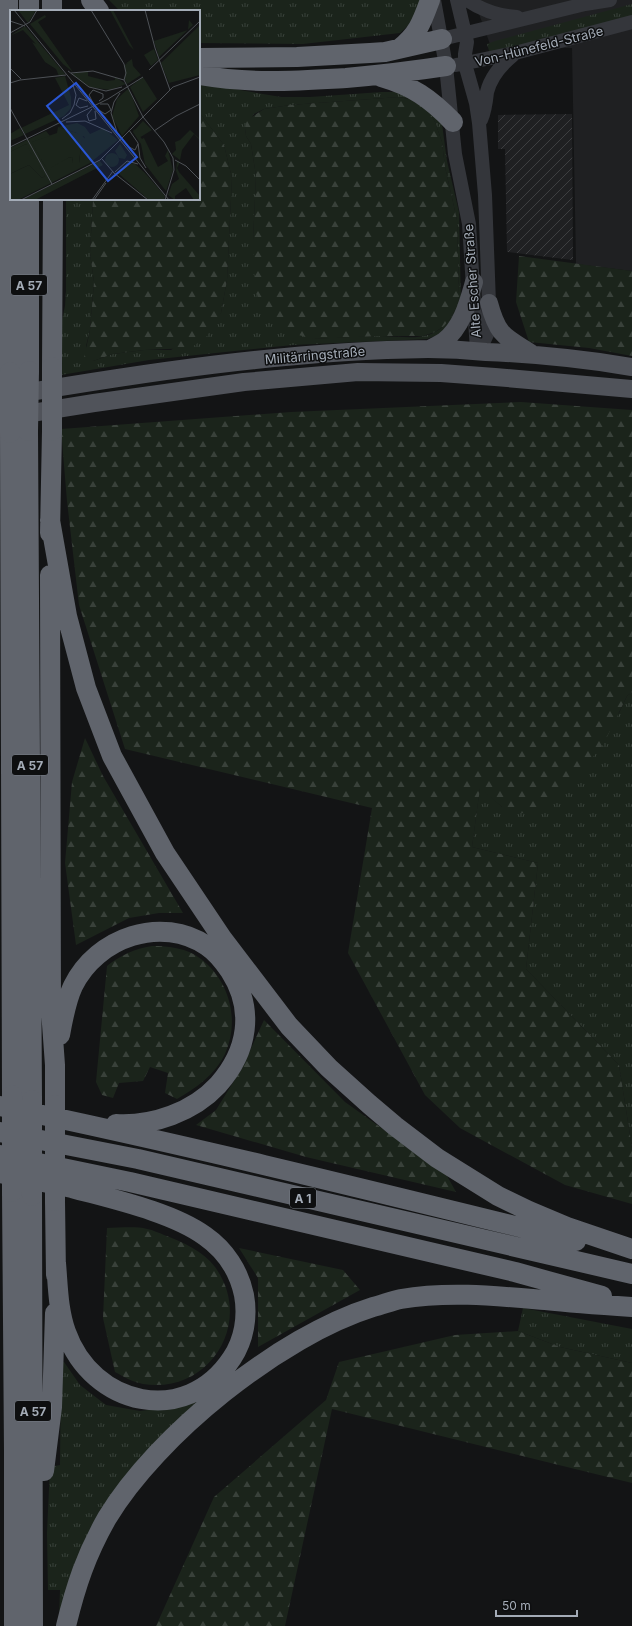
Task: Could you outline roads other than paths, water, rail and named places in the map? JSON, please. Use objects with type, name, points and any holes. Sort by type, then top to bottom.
[{"type":"highway","name":"A 57","points":[[8,0],[10,68]]},
{"type":"highway","points":[[91,0],[98,10]]},
{"type":"highway","points":[[400,49],[418,31],[423,22],[430,0]]},
{"type":"highway","points":[[200,58],[362,54],[385,52],[442,39]]},
{"type":"highway","points":[[200,75],[242,81],[278,82],[377,76],[446,66]]},
{"type":"highway","points":[[377,76],[398,82],[415,90],[438,106],[453,122]]},
{"type":"highway","name":"A 57","points":[[14,200],[19,372]]},
{"type":"highway","name":"A 57","points":[[14,1626],[12,1192],[6,1101],[13,427],[19,372],[29,200]]},
{"type":"highway","name":"A 57","points":[[50,520],[53,203]]},
{"type":"highway","name":"A 57","points":[[13,427],[32,1100],[33,1626]]},
{"type":"highway","points":[[47,1626],[42,1583],[42,1488],[52,1407],[56,1263],[55,1065],[51,1010],[50,520]]},
{"type":"highway","points":[[50,520],[67,616],[86,688],[112,756],[165,853],[222,938],[289,1026],[329,1068],[369,1104],[437,1158],[498,1196],[523,1208],[567,1227],[632,1249]]},
{"type":"highway","points":[[55,1065],[64,1012],[74,985],[97,955],[113,943],[150,931],[170,932],[189,937],[208,946],[225,964],[237,983],[243,1001],[246,1020],[243,1040],[236,1060],[226,1076],[213,1090],[196,1103],[180,1112],[142,1124],[125,1125],[75,1122]]},
{"type":"highway","points":[[6,1101],[75,1122],[317,1178],[632,1255]]},
{"type":"highway","name":"A 1","points":[[0,1132],[138,1159],[632,1274]]},
{"type":"highway","name":"A 1","points":[[0,1154],[130,1182],[515,1272],[632,1304]]},
{"type":"highway","points":[[0,1173],[133,1201],[184,1208],[235,1211],[286,1219]]},
{"type":"highway","points":[[56,1263],[60,1306],[65,1331],[75,1352],[89,1370],[105,1384],[122,1394],[138,1399],[155,1401],[176,1399],[192,1394],[224,1371],[238,1348],[245,1325],[245,1302],[240,1280],[227,1255],[206,1236],[187,1225],[142,1208],[72,1188]]},
{"type":"highway","points":[[66,1626],[74,1593],[86,1558],[108,1517],[133,1482],[187,1424],[217,1398],[247,1375],[310,1334],[353,1313],[399,1299],[442,1295],[509,1297],[632,1307]]},
{"type":"highway","points":[[0,1388],[4,1444],[13,1517]]},
{"type":"main road","points":[[430,349],[444,341],[456,328],[468,303],[474,282]]},
{"type":"main road","points":[[489,303],[494,321],[499,330],[505,336],[533,355]]},
{"type":"main road","name":"Militärringstraße","points":[[0,397],[153,373],[244,361],[335,352],[430,349],[477,351],[595,360],[632,367]]},
{"type":"main road","points":[[442,374],[464,364],[477,351]]},
{"type":"main road","points":[[477,351],[480,365],[489,376]]},
{"type":"main road","name":"Militärringstraße","points":[[13,427],[94,403],[285,377],[358,372],[489,376],[632,389]]},
{"type":"street","name":"Alte Escher Straße","points":[[434,0],[446,66],[453,122],[455,154],[468,224],[474,282],[477,351]]},
{"type":"street","name":"Alte Escher Straße","points":[[457,0],[466,34],[467,42],[465,64],[476,103],[479,123],[487,240],[489,303],[488,332],[484,343],[477,351]]},
{"type":"street","points":[[467,0],[479,9],[499,16],[538,16]]},
{"type":"street","points":[[442,39],[585,4],[610,0]]},
{"type":"street","name":"Von-Hünefeld-Straße","points":[[446,66],[465,64],[515,53],[632,22]]},
{"type":"street","points":[[479,123],[484,113],[488,91],[493,76],[502,63],[515,53]]}]
